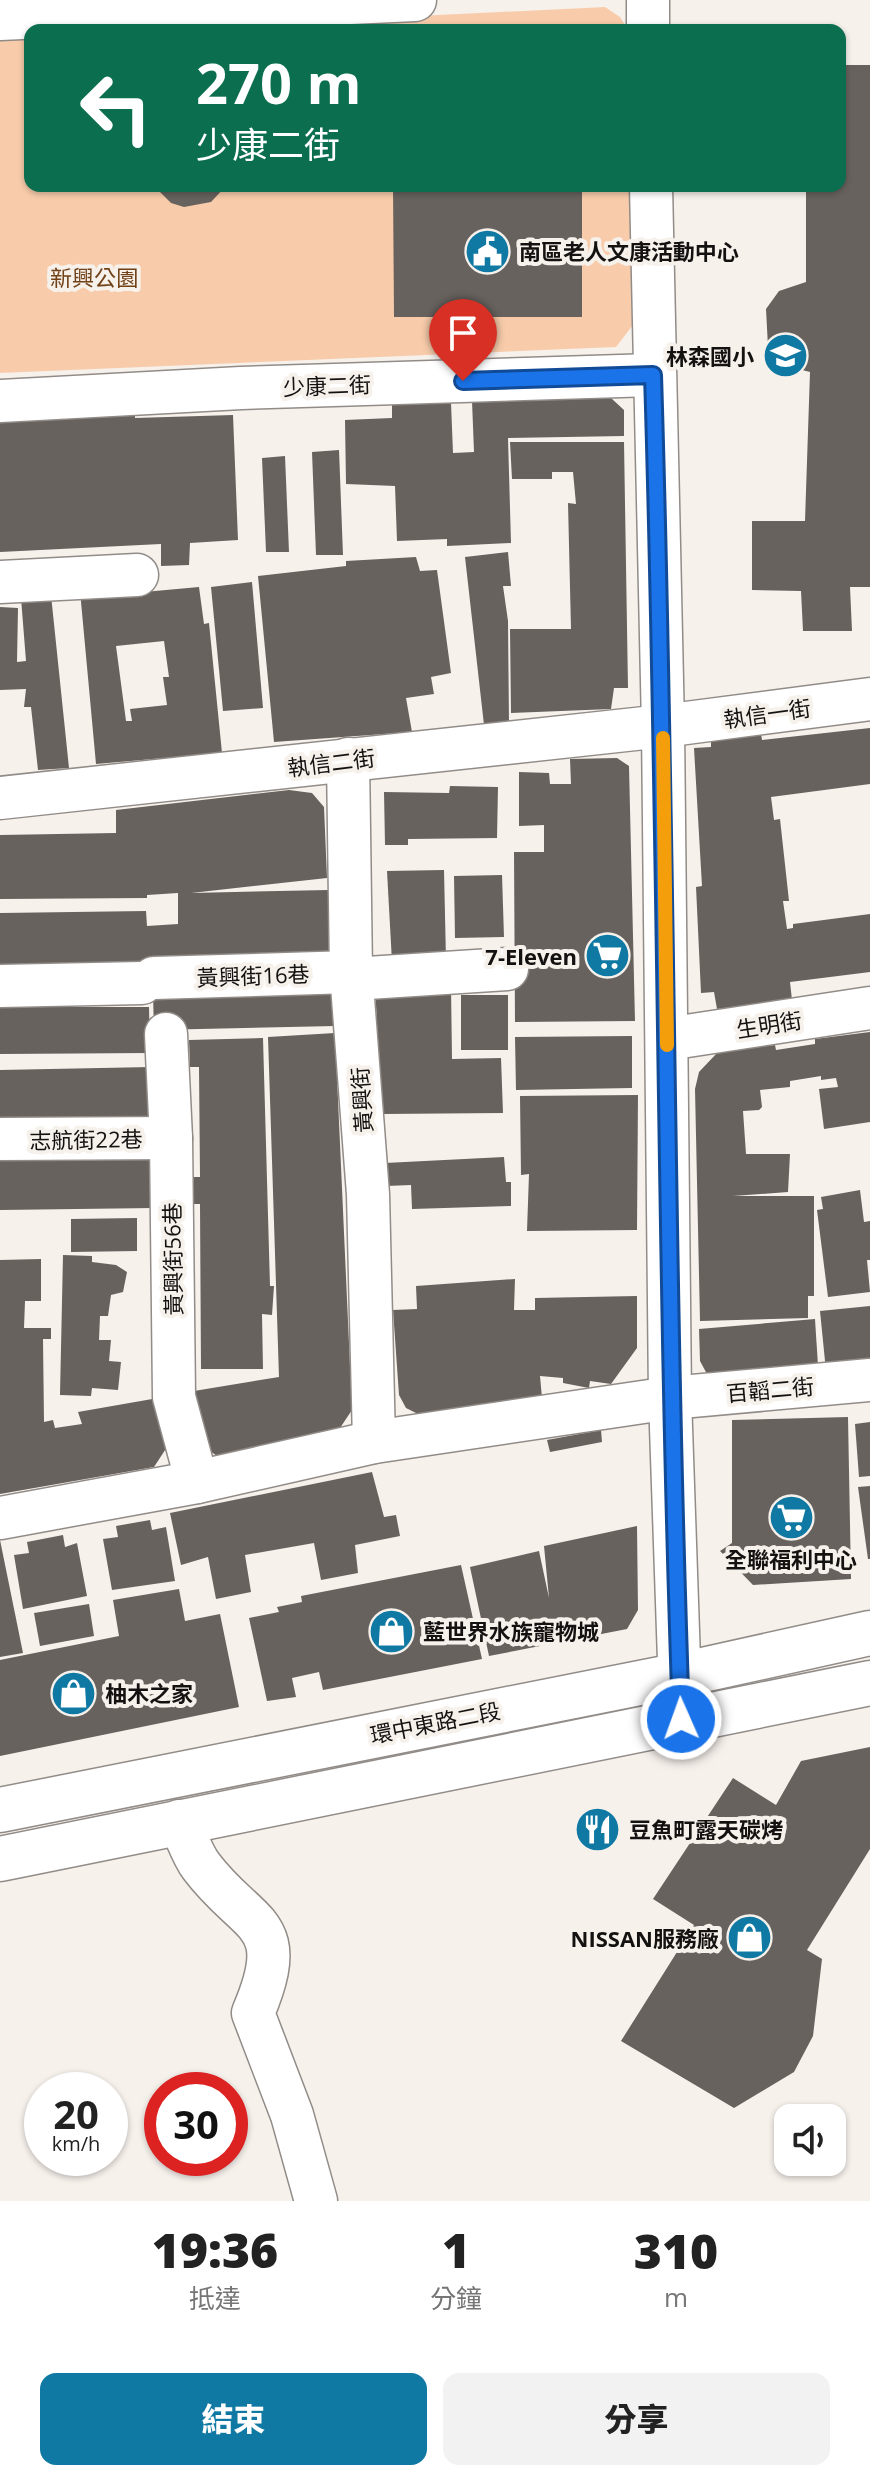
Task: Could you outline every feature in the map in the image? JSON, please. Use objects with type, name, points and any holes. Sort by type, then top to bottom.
[{"type":"main road","name":"環中東路二段","points":[[0,1810],[680,1675],[870,1633]]},
{"type":"main road","name":"環中東路二段","points":[[0,1859],[870,1683]]},
{"type":"street","points":[[0,19],[51,9],[415,0]]},
{"type":"street","points":[[648,0],[648,24]]},
{"type":"street","points":[[651,192],[663,726],[670,1398],[681,1719]]},
{"type":"street","name":"少康二街","points":[[0,401],[241,388],[653,375]]},
{"type":"street","points":[[0,582],[137,575]]},
{"type":"street","name":"執信一街","points":[[663,726],[870,699]]},
{"type":"street","name":"執信二街","points":[[0,798],[663,726]]},
{"type":"street","name":"黃興街","points":[[348,759],[352,975],[368,1194],[374,1442]]},
{"type":"street","name":"黃興街16巷","points":[[0,986],[507,969]]},
{"type":"street","name":"生明街","points":[[667,1039],[870,1008]]},
{"type":"street","name":"黃興街56巷","points":[[166,1034],[171,1138],[174,1397],[197,1482]]},
{"type":"street","name":"志航街22巷","points":[[0,1139],[171,1138]]},
{"type":"street","name":"百韜二街","points":[[670,1398],[870,1380]]},
{"type":"street","points":[[0,1518],[197,1482],[374,1442],[670,1398]]},
{"type":"street","points":[[179,1821],[201,1866],[258,1923],[271,1954],[264,1988],[253,2013],[259,2036],[292,2115],[316,2201]]},
{"type":"green space","points":[[605,7],[620,17],[624,24],[255,24]]},
{"type":"green space","name":"新興公園","points":[[24,34],[24,192],[631,192],[633,325],[616,347],[0,373],[0,35]]},
{"type":"building","points":[[846,65],[870,65],[870,587],[850,587],[852,631],[803,631],[801,591],[752,590],[752,521],[805,521],[810,372],[778,364],[768,347],[766,309],[779,291],[806,282],[806,192],[846,192]]},
{"type":"building","points":[[160,192],[220,192],[211,202],[184,207],[171,203]]},
{"type":"building","name":"南區老人文康活動中心","points":[[393,192],[582,192],[582,317],[394,317]]},
{"type":"building","points":[[611,398],[624,410],[624,436],[508,438],[511,543],[447,546],[447,539],[397,541],[395,486],[346,484],[345,420],[392,418],[392,404],[451,403],[453,453],[474,452],[472,401]]},
{"type":"building","points":[[135,413],[135,418],[233,415],[238,540],[190,543],[189,565],[161,566],[161,544],[0,552],[0,421]]},
{"type":"building","points":[[510,442],[624,442],[628,688],[614,688],[611,709],[511,713],[510,629],[571,629],[568,503],[576,504],[573,472],[552,472],[552,479],[512,479]]},
{"type":"building","points":[[339,450],[343,555],[316,555],[312,452]]},
{"type":"building","points":[[285,456],[289,552],[266,552],[262,458]]},
{"type":"building","points":[[508,552],[511,586],[503,586],[508,621],[509,723],[484,725],[465,557]]},
{"type":"building","points":[[416,557],[420,571],[437,570],[451,673],[431,677],[434,694],[406,698],[412,732],[274,742],[258,576],[346,566],[346,561]]},
{"type":"building","points":[[252,582],[263,708],[223,711],[211,587]]},
{"type":"building","points":[[199,587],[204,624],[209,623],[222,753],[96,764],[80,591],[111,595]],"holes":[[[164,641],[169,677],[163,677],[167,705],[130,709],[132,721],[126,721],[116,646]]]},
{"type":"building","points":[[51,595],[69,768],[38,770],[31,707],[24,707],[26,689],[0,690],[0,607],[18,608],[17,662],[26,661],[21,598]]},
{"type":"building","points":[[760,727],[762,740],[870,728],[870,784],[771,797],[774,820],[780,819],[789,901],[783,901],[787,929],[793,928],[793,924],[870,914],[870,972],[790,982],[792,1000],[717,1009],[714,992],[701,993],[696,887],[702,886],[694,748],[711,747],[711,733]]},
{"type":"building","points":[[617,758],[629,766],[635,1021],[515,1022],[514,852],[544,852],[544,825],[519,826],[519,772],[549,773],[550,784],[571,784],[570,759]]},
{"type":"building","points":[[450,786],[498,787],[497,838],[408,839],[408,845],[385,845],[384,792],[449,793]]},
{"type":"building","points":[[289,790],[312,793],[324,807],[327,878],[191,893],[328,890],[332,957],[0,967],[0,913],[146,911],[147,926],[178,924],[178,893],[147,895],[147,898],[0,899],[0,835],[116,833],[116,810]]},
{"type":"building","points":[[444,870],[446,960],[392,962],[387,871]]},
{"type":"building","points":[[502,875],[504,937],[455,938],[454,876]]},
{"type":"building","points":[[334,986],[335,1026],[154,1030],[153,994]]},
{"type":"building","points":[[375,987],[451,987],[452,1059],[501,1058],[503,1113],[382,1114]]},
{"type":"building","points":[[461,995],[508,995],[508,1050],[461,1050]]},
{"type":"building","points":[[0,1007],[149,1007],[150,1053],[0,1054]]},
{"type":"building","points":[[870,1032],[870,1122],[824,1129],[819,1089],[838,1087],[836,1078],[821,1080],[821,1076],[790,1081],[790,1087],[760,1090],[762,1107],[743,1111],[746,1154],[790,1154],[788,1192],[733,1196],[814,1196],[814,1296],[808,1296],[808,1318],[700,1321],[695,1089],[699,1072],[718,1052],[775,1045],[776,1050],[815,1044],[815,1039]]},
{"type":"building","points":[[335,1033],[352,1410],[338,1431],[217,1456],[203,1446],[194,1391],[279,1377],[268,1037]]},
{"type":"building","points":[[632,1036],[632,1088],[516,1090],[515,1037]]},
{"type":"building","points":[[263,1038],[270,1286],[274,1286],[272,1315],[262,1314],[263,1369],[201,1369],[200,1204],[186,1204],[186,1177],[200,1177],[199,1067],[190,1067],[189,1040]]},
{"type":"building","points":[[151,1067],[152,1122],[0,1123],[0,1070]]},
{"type":"building","points":[[638,1095],[637,1230],[527,1231],[529,1174],[521,1175],[520,1096]]},
{"type":"building","points":[[153,1154],[154,1208],[0,1210],[0,1156]]},
{"type":"building","points":[[504,1157],[506,1182],[511,1182],[511,1206],[412,1209],[411,1185],[386,1186],[385,1163]]},
{"type":"building","points":[[860,1190],[864,1222],[870,1221],[870,1260],[867,1260],[870,1292],[828,1297],[817,1210],[823,1209],[821,1197]]},
{"type":"building","points":[[137,1218],[137,1251],[71,1252],[71,1219]]},
{"type":"building","points":[[63,1255],[92,1256],[92,1262],[116,1265],[127,1272],[123,1292],[111,1295],[108,1316],[100,1316],[99,1340],[111,1340],[109,1361],[121,1362],[118,1390],[92,1388],[91,1396],[60,1395]]},
{"type":"building","points":[[41,1259],[41,1301],[25,1301],[24,1328],[51,1328],[51,1339],[43,1339],[44,1422],[53,1420],[55,1428],[82,1424],[78,1412],[158,1398],[169,1444],[154,1467],[0,1494],[0,1260]]},
{"type":"building","points":[[515,1279],[514,1310],[535,1310],[535,1298],[637,1296],[637,1348],[611,1384],[590,1381],[589,1388],[563,1383],[563,1378],[540,1376],[542,1398],[420,1415],[406,1408],[399,1395],[393,1310],[417,1309],[416,1286]]},
{"type":"building","points":[[870,1306],[870,1365],[826,1371],[820,1311]]},
{"type":"building","points":[[815,1319],[818,1366],[707,1374],[700,1361],[699,1329]]},
{"type":"building","name":"全聯福利中心","points":[[848,1417],[851,1579],[753,1585],[720,1551],[732,1543],[732,1420]]},
{"type":"building","points":[[870,1422],[870,1476],[859,1477],[855,1424]]},
{"type":"building","points":[[601,1430],[602,1442],[550,1452],[547,1440]]},
{"type":"building","points":[[372,1472],[384,1517],[396,1515],[400,1536],[355,1545],[358,1573],[321,1580],[314,1543],[245,1555],[251,1592],[216,1599],[208,1557],[181,1565],[170,1513]]},
{"type":"building","points":[[870,1486],[870,1559],[868,1559],[858,1487]]},
{"type":"building","points":[[150,1520],[152,1530],[166,1527],[175,1581],[112,1590],[103,1539],[118,1537],[116,1526]]},
{"type":"building","points":[[637,1526],[638,1610],[627,1629],[489,1656],[470,1567],[539,1551],[549,1598],[544,1546]]},
{"type":"building","points":[[63,1535],[65,1547],[77,1543],[87,1596],[23,1609],[14,1555],[29,1553],[27,1542]]},
{"type":"building","points":[[0,1540],[23,1653],[0,1657]]},
{"type":"building","name":"藍世界水族寵物城","points":[[461,1565],[482,1659],[323,1690],[319,1672],[292,1678],[296,1697],[267,1701],[249,1618],[279,1612],[277,1607],[302,1602],[301,1596]]},
{"type":"building","points":[[179,1589],[185,1621],[220,1614],[239,1707],[0,1756],[0,1660],[119,1636],[113,1600]]},
{"type":"building","points":[[89,1604],[94,1636],[40,1646],[34,1613]]},
{"type":"building","name":"NISSAN服務廠","points":[[870,1747],[870,1849],[807,1950],[822,1959],[813,2036],[794,2072],[734,2108],[621,2041],[694,1925],[653,1899],[733,1778],[776,1805],[801,1761]]},
{"type":"slow traffic","points":[[663,738],[667,1045]]},
{"type":"place","name":"南區老人文康活動中心","points":[[488,251]]},
{"type":"place","name":"林森國小","points":[[785,356]]},
{"type":"place","name":"7-Eleven","points":[[608,956]]},
{"type":"place","name":"全聯福利中心","points":[[791,1518]]},
{"type":"place","name":"藍世界水族寵物城","points":[[392,1631]]},
{"type":"place","name":"柚木之家","points":[[74,1693]]},
{"type":"place","name":"豆魚町露天碳烤","points":[[598,1829]]},
{"type":"place","name":"NISSAN服務廠","points":[[750,1938]]},
{"type":"route","points":[[463,381],[653,375],[663,726],[670,1398],[681,1719]]}]
